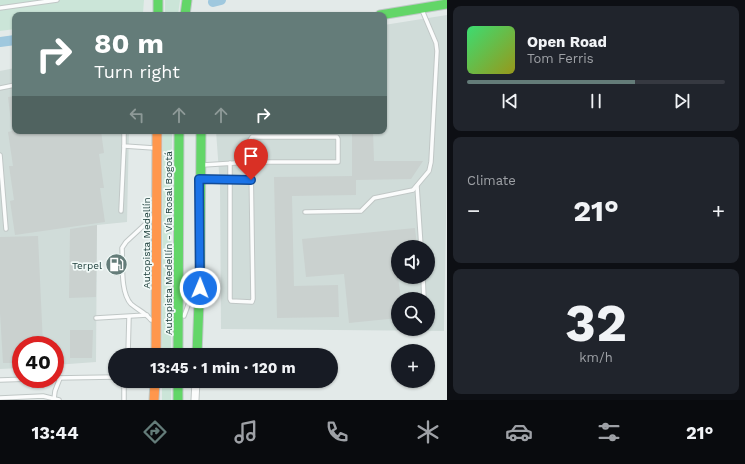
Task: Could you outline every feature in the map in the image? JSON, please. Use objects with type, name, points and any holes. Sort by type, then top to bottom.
[{"type":"main road","points":[[158,0],[158,12]]},
{"type":"main road","points":[[185,12],[187,0]]},
{"type":"main road","points":[[387,14],[447,4]]},
{"type":"main road","name":"Autopista Medellín","points":[[156,348],[157,134]]},
{"type":"main road","name":"Autopista Medellín - Vía Rosal Bogotá","points":[[178,348],[179,134]]},
{"type":"main road","points":[[197,348],[200,274],[199,165],[201,134]]},
{"type":"main road","points":[[154,400],[155,388]]},
{"type":"main road","points":[[178,388],[178,400]]},
{"type":"street","points":[[195,400],[196,388]]},
{"type":"lane","points":[[0,8],[57,0]]},
{"type":"lane","points":[[305,212],[358,211],[374,198],[410,192],[429,171],[431,162],[438,51],[422,9]]},
{"type":"lane","points":[[0,88],[12,86]]},
{"type":"lane","points":[[121,212],[124,134]]},
{"type":"lane","points":[[199,165],[230,163],[251,162],[337,163],[338,139],[337,137],[252,137],[251,162],[251,180],[254,299],[252,302],[230,299],[230,163]]},
{"type":"lane","points":[[124,146],[157,148]]},
{"type":"lane","points":[[0,155],[6,230]]},
{"type":"lane","points":[[199,179],[251,180]]},
{"type":"lane","points":[[417,186],[421,240]]},
{"type":"lane","points":[[156,326],[147,315],[133,306],[124,294],[122,248],[126,242],[157,213]]},
{"type":"lane","points":[[179,330],[200,274]]},
{"type":"lane","points":[[96,318],[147,315]]},
{"type":"lane","points":[[128,348],[129,317]]},
{"type":"lane","points":[[64,378],[108,377]]},
{"type":"lane","points":[[0,380],[12,380]]},
{"type":"lane","points":[[54,399],[57,388]]},
{"type":"lane","points":[[124,388],[124,400]]},
{"type":"lane","points":[[2,399],[36,396],[59,400]]},
{"type":"shaded area","points":[[447,15],[447,168],[444,331],[435,331],[435,292],[391,292],[391,331],[221,329],[220,186],[216,134],[387,134],[387,25]]},
{"type":"shaded area","points":[[12,69],[12,134],[129,134],[127,222],[97,225],[96,362],[64,364],[64,336],[12,336],[12,368],[0,369],[0,71]]},
{"type":"green space","points":[[0,0],[144,0],[143,12],[12,12],[12,29],[0,31]]},
{"type":"green space","points":[[165,0],[180,0],[178,12],[165,12]]},
{"type":"green space","points":[[163,134],[172,134],[171,348],[162,348]]},
{"type":"green space","points":[[162,388],[171,388],[171,400],[162,400]]},
{"type":"building","points":[[12,96],[12,131],[8,97]]},
{"type":"building","points":[[12,131],[12,134],[101,134],[104,153],[99,154],[104,188],[100,188],[105,222],[15,235],[10,201],[14,200],[9,166],[13,166],[8,132]]},
{"type":"building","points":[[352,134],[373,134],[374,161],[423,161],[411,179],[356,180],[356,195],[292,196],[294,286],[338,285],[339,317],[277,318],[274,177],[352,176]]},
{"type":"building","points":[[97,225],[96,297],[69,298],[70,229]]},
{"type":"building","points":[[415,228],[416,240],[391,240],[391,284],[399,284],[400,292],[391,292],[391,319],[349,323],[344,274],[306,277],[302,239]]},
{"type":"building","points":[[38,236],[43,336],[12,336],[12,363],[3,363],[0,313],[0,237]]},
{"type":"building","points":[[70,330],[93,330],[92,358],[70,358]]},
{"type":"waterway","points":[[213,2],[221,0]]},
{"type":"waterway","points":[[0,42],[12,40]]},
{"type":"traffic: fast","points":[[158,0],[158,12]]},
{"type":"traffic: fast","points":[[185,12],[187,0]]},
{"type":"traffic: fast","points":[[387,14],[447,4]]},
{"type":"traffic: fast","points":[[178,348],[179,134]]},
{"type":"traffic: fast","points":[[197,348],[200,275],[201,134]]},
{"type":"traffic: fast","points":[[178,388],[178,400]]},
{"type":"traffic: slow","points":[[156,348],[157,134]]},
{"type":"traffic: slow","points":[[154,400],[155,388]]},
{"type":"place","name":"Terpel","points":[[117,265]]},
{"type":"route","points":[[200,288],[199,179],[251,180]]}]
